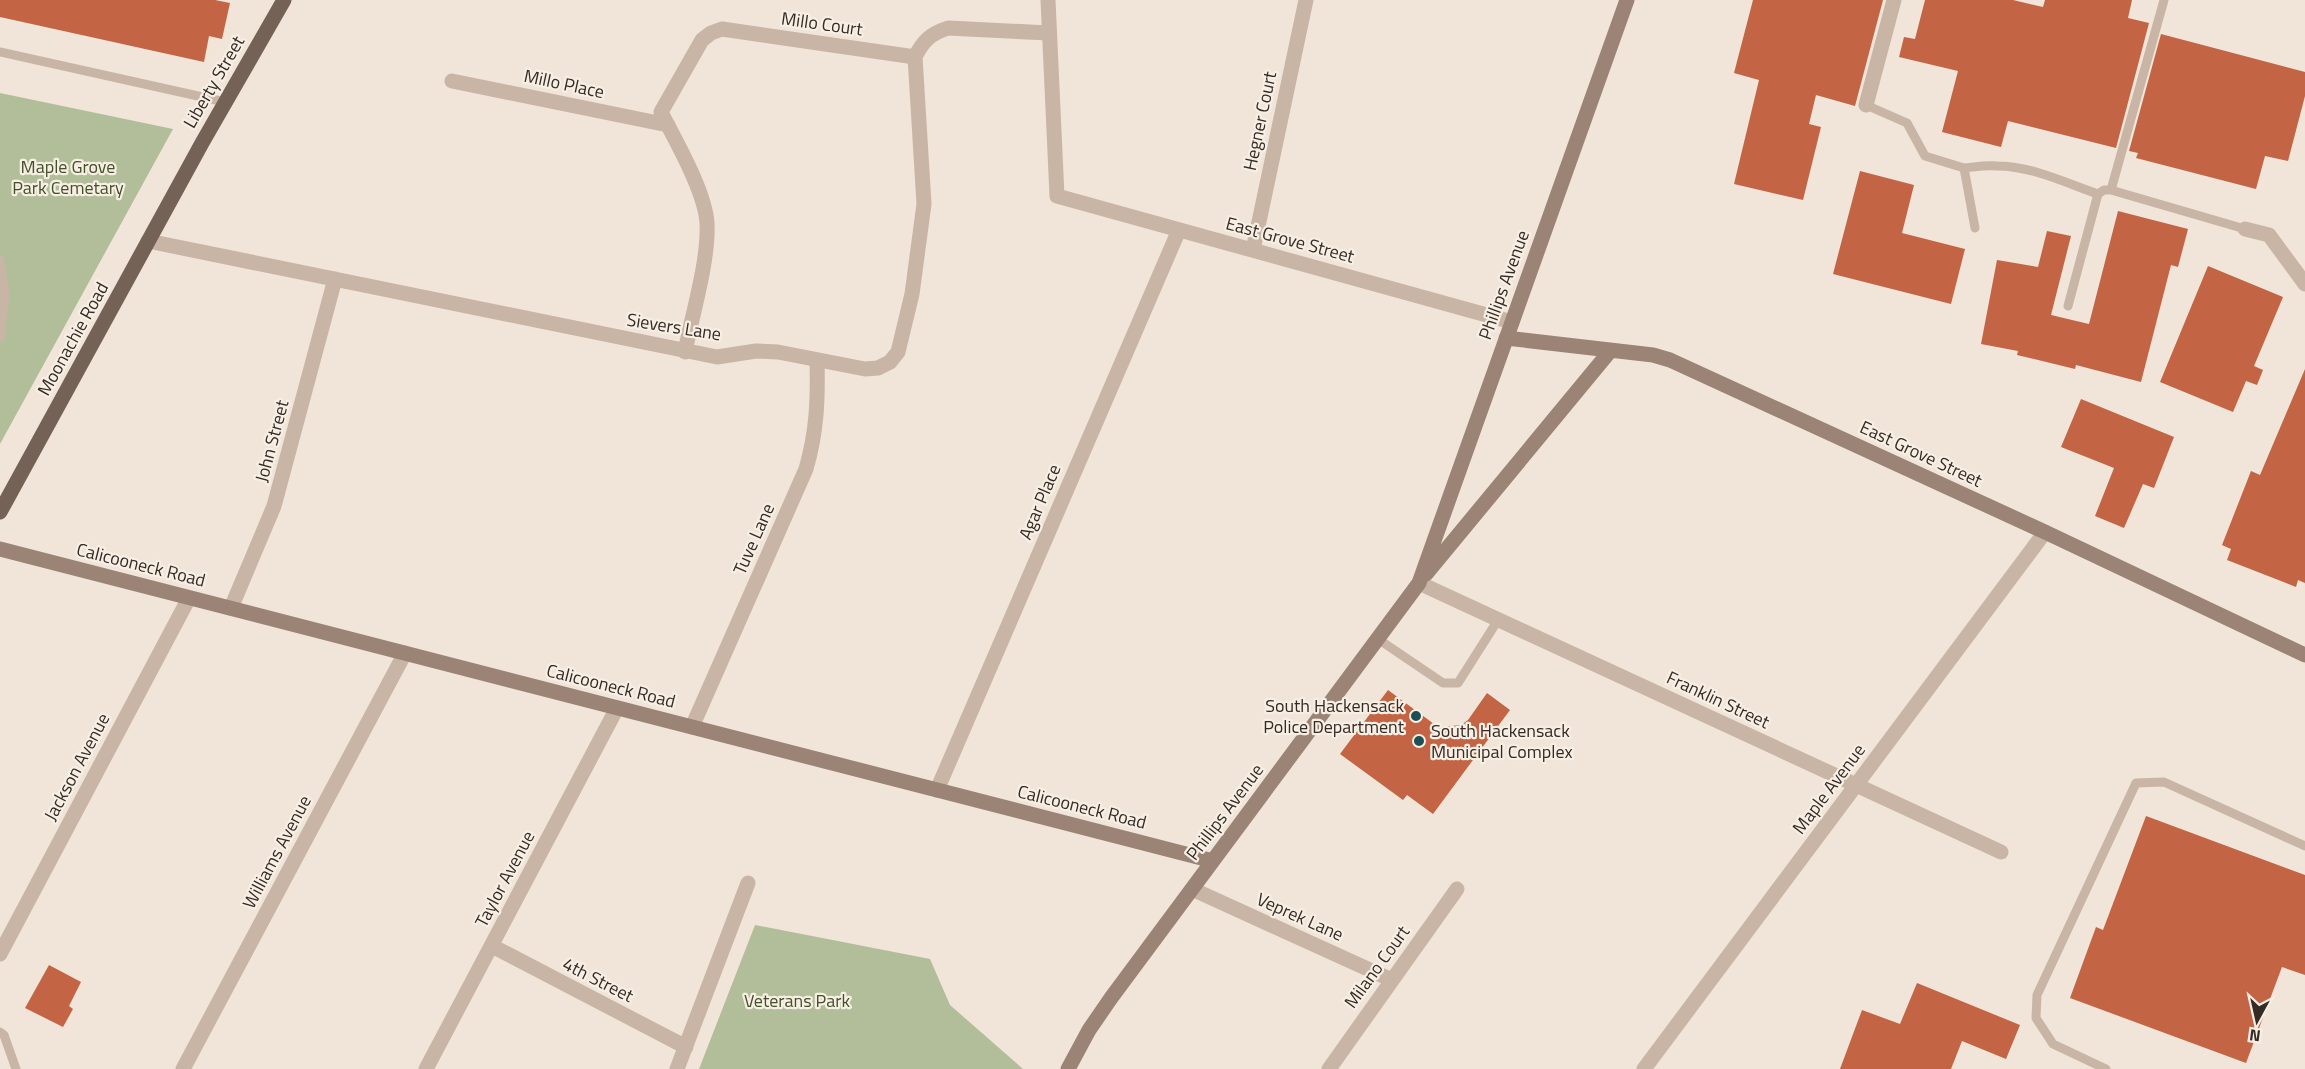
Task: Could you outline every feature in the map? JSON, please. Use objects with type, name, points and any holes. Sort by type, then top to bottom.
[{"type":"main road","name":"Liberty Street","points":[[180,184],[284,0]]},
{"type":"main road","name":"Moonachie Road","points":[[0,512],[180,184]]},
{"type":"street","points":[[915,57],[922,43],[933,33],[948,28],[1049,33],[1048,0]]},
{"type":"street","name":"Hegner Court","points":[[1253,250],[1306,0]]},
{"type":"street","name":"Phillips Avenue","points":[[1419,583],[1626,0]]},
{"type":"street","points":[[1866,105],[1893,0]]},
{"type":"street","name":"Millo Court","points":[[685,352],[706,250],[707,223],[702,199],[661,112],[702,40],[722,29],[915,57]]},
{"type":"street","name":"East Grove Street","points":[[1049,33],[1057,196],[1512,322]]},
{"type":"street","name":"Sievers Lane","points":[[148,241],[685,352],[717,357],[756,351],[778,352],[865,369],[878,368],[890,362],[902,343],[912,294],[924,204],[915,57]]},
{"type":"street","name":"Millo Place","points":[[452,81],[668,125]]},
{"type":"street","points":[[2245,229],[2269,235],[2305,284]]},
{"type":"street","name":"Agar Place","points":[[938,790],[1179,230]]},
{"type":"street","name":"John Street","points":[[231,608],[274,506],[335,279]]},
{"type":"street","name":"East Grove Street","points":[[1506,338],[1653,354],[1670,360],[2045,532],[2305,655]]},
{"type":"street","name":"Phillips Avenue","points":[[1068,1069],[1100,1014],[1419,583],[1611,350]]},
{"type":"street","name":"Tuve Lane","points":[[692,727],[806,469],[814,444],[818,412],[817,360]]},
{"type":"street","name":"Maple Avenue","points":[[1644,1069],[2045,532]]},
{"type":"street","name":"Calicooneck Road","points":[[0,549],[1213,861]]},
{"type":"street","name":"Franklin Street","points":[[1419,583],[2001,852]]},
{"type":"street","name":"Jackson Avenue","points":[[0,954],[189,598]]},
{"type":"street","name":"Williams Avenue","points":[[183,1069],[405,653]]},
{"type":"street","name":"Taylor Avenue","points":[[426,1069],[617,708]]},
{"type":"street","points":[[677,1069],[748,884]]},
{"type":"street","name":"Veprek Lane","points":[[1192,889],[1392,980]]},
{"type":"street","name":"Milano Court","points":[[1329,1069],[1457,889]]},
{"type":"street","name":"4th Street","points":[[492,946],[686,1047]]},
{"type":"lane","points":[[2111,190],[2164,0]]},
{"type":"lane","points":[[0,52],[225,102]]},
{"type":"lane","points":[[1866,105],[1907,123],[1926,156],[1964,168],[1997,166],[2016,168],[2045,175],[2098,194]]},
{"type":"lane","points":[[1964,168],[1975,228]]},
{"type":"lane","points":[[2068,306],[2098,194],[2104,190],[2111,190],[2245,229]]},
{"type":"lane","points":[[0,260],[5,297],[0,338]]},
{"type":"lane","points":[[1378,639],[1443,683],[1458,683],[1498,620]]},
{"type":"lane","points":[[2106,1069],[2053,1044],[2036,1018],[2037,995],[2136,783],[2164,782],[2305,846]]},
{"type":"lane","points":[[0,1032],[4,1035],[16,1069]]},
{"type":"green space","name":"Maple Grove Park Cemetary","points":[[0,93],[173,129],[0,444]]},
{"type":"green space","name":"Veterans Park","points":[[755,925],[930,959],[950,1005],[1023,1069],[699,1069]]},
{"type":"building","points":[[0,0],[215,0],[230,3],[222,39],[209,36],[204,62],[0,17]]},
{"type":"building","points":[[1753,0],[1883,0],[1855,106],[1816,95],[1809,124],[1821,127],[1803,200],[1734,184],[1759,80],[1734,73]]},
{"type":"building","points":[[1925,0],[2013,0],[2043,7],[2045,0],[2132,0],[2128,18],[2149,23],[2116,148],[2008,121],[2001,147],[1942,132],[1958,71],[1899,57],[1904,37],[1915,39]]},
{"type":"building","points":[[2161,34],[2305,72],[2305,96],[2288,161],[2265,156],[2256,189],[2136,158],[2138,153],[2129,151]]},
{"type":"building","points":[[1860,171],[1914,185],[1902,233],[1965,249],[1951,304],[1833,274]]},
{"type":"building","points":[[2118,211],[2188,229],[2178,267],[2171,265],[2141,382],[2076,365],[2075,369],[2017,355],[2018,351],[1981,344],[1997,260],[2038,267],[2047,231],[2071,236],[2051,315],[2089,324]]},
{"type":"building","points":[[2208,266],[2283,297],[2254,366],[2263,370],[2257,385],[2246,381],[2233,412],[2160,382]]},
{"type":"building","points":[[2305,369],[2305,583],[2298,580],[2296,587],[2227,560],[2231,549],[2222,545],[2251,471],[2260,475]]},
{"type":"building","points":[[2081,399],[2174,437],[2154,488],[2143,484],[2124,528],[2095,516],[2114,468],[2061,447]]},
{"type":"building","name":"South Hackensack Municipal Complex","points":[[1388,690],[1434,724],[1442,727],[1461,725],[1468,720],[1487,693],[1510,710],[1433,814],[1407,795],[1403,800],[1340,754]]},
{"type":"building","points":[[2146,816],[2305,875],[2305,975],[2282,967],[2246,1063],[2070,998],[2096,927],[2103,930]]},
{"type":"building","points":[[49,965],[81,982],[69,1006],[73,1009],[63,1027],[25,1008]]},
{"type":"building","points":[[1917,983],[2020,1025],[2006,1059],[1962,1041],[1951,1069],[1840,1069],[1862,1010],[1900,1024]]},
{"type":"place","name":"South Hackensack Police Department","points":[[1416,716]]},
{"type":"place","name":"South Hackensack Municipal Complex","points":[[1419,741]]}]
